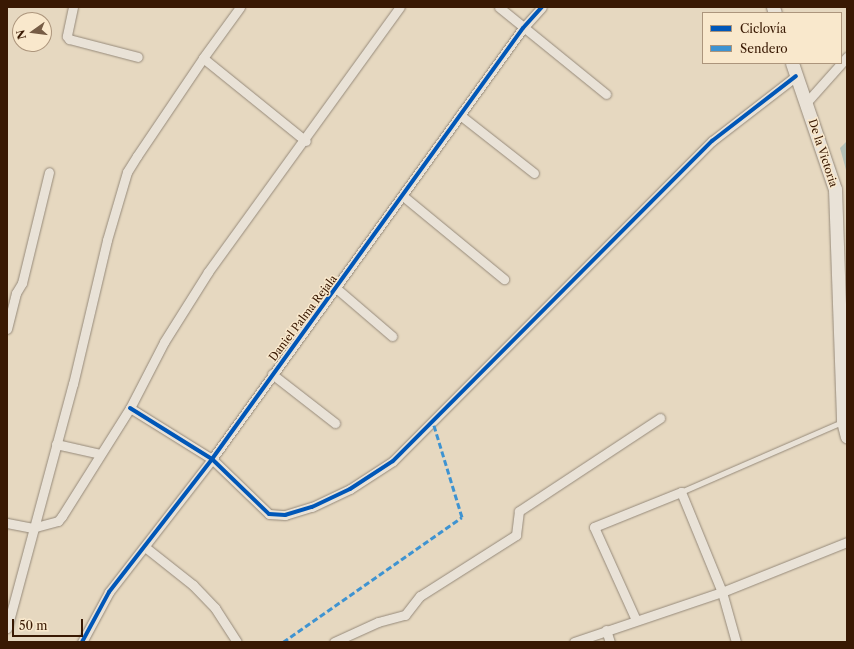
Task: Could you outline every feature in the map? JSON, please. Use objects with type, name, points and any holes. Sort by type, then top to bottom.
[{"type":"main road","name":"De la Victoria","points":[[792,64],[836,189],[843,286],[843,421],[847,437]]},
{"type":"street","points":[[73,7],[67,36],[68,39],[138,57]]},
{"type":"street","points":[[7,627],[32,528],[73,384],[107,240],[127,172],[203,58],[240,7]]},
{"type":"street","points":[[7,524],[32,528],[58,521],[62,516],[130,408],[164,342],[208,272],[306,141],[400,7]]},
{"type":"street","points":[[499,7],[606,94]]},
{"type":"street","name":"Daniel Palma Rejala","points":[[82,642],[109,592],[212,459],[523,28],[542,7]]},
{"type":"street","points":[[203,58],[306,141]]},
{"type":"street","points":[[806,104],[841,64]]},
{"type":"street","points":[[130,408],[212,459],[269,514],[285,515],[312,507],[350,489],[387,465],[433,422],[712,140],[796,76]]},
{"type":"street","points":[[460,115],[534,173]]},
{"type":"street","points":[[7,329],[16,293],[22,283],[49,172]]},
{"type":"street","points":[[403,196],[504,279]]},
{"type":"street","points":[[336,288],[392,336]]},
{"type":"street","points":[[272,374],[334,423]]},
{"type":"street","points":[[334,642],[378,622],[405,615],[427,591],[516,535],[519,511],[660,418]]},
{"type":"street","points":[[56,444],[100,454]]},
{"type":"street","points":[[636,620],[594,527],[681,492],[722,592],[736,642]]},
{"type":"street","points":[[574,642],[722,592],[847,542]]},
{"type":"street","points":[[145,547],[206,599],[237,642]]},
{"type":"street","points":[[606,630],[610,642]]},
{"type":"lane","points":[[681,492],[843,421]]},
{"type":"shaded area","points":[[847,141],[847,169],[846,170],[840,148]]},
{"type":"marked path","points":[[283,642],[462,517],[433,422]]},
{"type":"cycle path","points":[[82,642],[109,592],[212,459],[523,28],[542,7]]},
{"type":"cycle path","points":[[130,408],[212,459],[269,514],[285,515],[312,507],[350,489],[393,461],[712,141],[796,76]]}]
